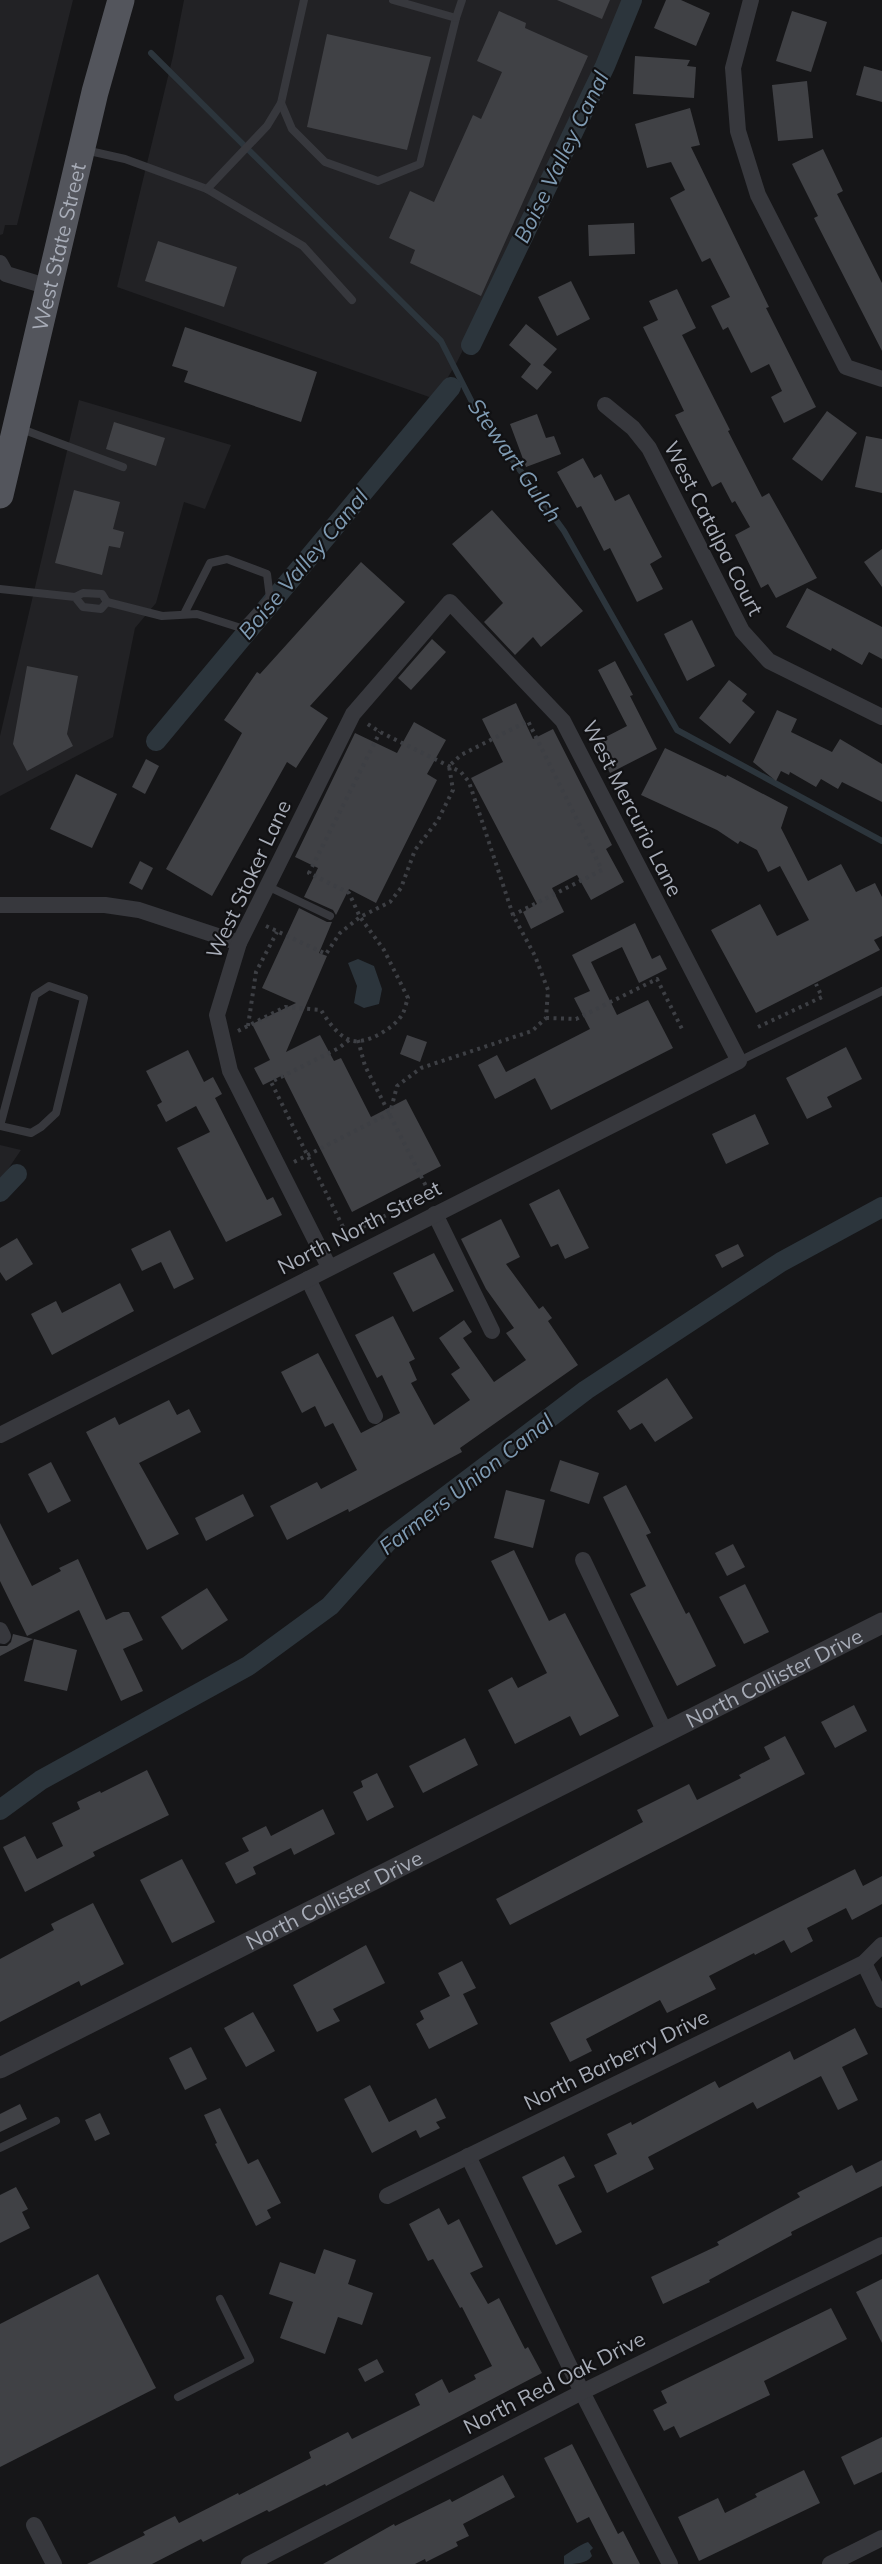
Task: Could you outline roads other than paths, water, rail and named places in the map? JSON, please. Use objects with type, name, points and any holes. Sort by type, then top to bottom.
[{"type":"main road","name":"West State Street","points":[[0,495],[82,150],[121,0]]},
{"type":"street","points":[[751,0],[733,68],[738,131],[759,195],[846,367],[882,379]]},
{"type":"street","points":[[2,272],[49,286]]},
{"type":"street","name":"West Catalpa Court","points":[[605,405],[633,428],[649,448],[742,631],[769,661],[882,717]]},
{"type":"street","name":"West Stoker Lane","points":[[329,1267],[231,1071],[217,1015],[239,943],[353,714],[450,602]]},
{"type":"street","name":"West Mercurio Lane","points":[[450,602],[563,721],[739,1061]]},
{"type":"street","points":[[0,905],[105,905],[139,910],[239,943]]},
{"type":"street","name":"North North Street","points":[[0,1435],[739,1061]]},
{"type":"street","points":[[435,1214],[492,1331]]},
{"type":"street","points":[[308,1279],[375,1416]]},
{"type":"street","name":"North Collister Drive","points":[[583,1560],[665,1732]]},
{"type":"street","name":"North Collister Drive","points":[[0,2068],[882,1623]]},
{"type":"street","name":"North Barberry Drive","points":[[387,2196],[864,1963],[882,1945]]},
{"type":"street","points":[[864,1963],[882,2000]]},
{"type":"street","points":[[468,2156],[582,2391],[670,2564]]},
{"type":"street","name":"North Red Oak Drive","points":[[249,2564],[582,2391],[882,2245]]},
{"type":"street","points":[[34,2525],[54,2564]]},
{"type":"street","points":[[830,2564],[882,2538]]},
{"type":"lane","points":[[207,189],[267,126],[280,103],[304,0]]},
{"type":"lane","points":[[393,0],[456,18]]},
{"type":"lane","points":[[280,103],[292,129],[325,162],[378,181],[420,164],[462,0]]},
{"type":"lane","points":[[82,150],[125,159],[207,189],[303,246],[352,300]]},
{"type":"lane","points":[[16,427],[123,467]]},
{"type":"lane","points":[[0,588],[75,597],[83,592],[102,594],[107,602],[162,616],[197,614],[241,628],[270,598],[267,574],[227,559],[210,563],[184,614]]},
{"type":"lane","points":[[75,597],[83,607],[101,609],[107,602]]},
{"type":"lane","points":[[267,886],[330,916]]},
{"type":"lane","points":[[49,986],[84,998],[56,1113],[31,1133],[0,1126],[35,995],[49,986]]},
{"type":"lane","points":[[739,1061],[882,991]]},
{"type":"lane","points":[[0,2148],[56,2121]]},
{"type":"lane","points":[[178,2397],[250,2360],[220,2299]]},
{"type":"waterway","name":"Boise Valley Canal","points":[[471,345],[605,66],[632,0]]},
{"type":"waterway","name":"Stewart Gulch","points":[[151,53],[441,341],[475,408],[564,531],[677,730],[882,841]]},
{"type":"waterway","name":"Boise Valley Canal","points":[[156,741],[451,387]]},
{"type":"waterway","name":"Boise Valley Canal","points":[[0,1192],[17,1174]]},
{"type":"waterway","name":"Farmers Union Canal","points":[[0,1810],[41,1780],[248,1666],[330,1606],[391,1538],[586,1390],[781,1262],[882,1207]]}]
